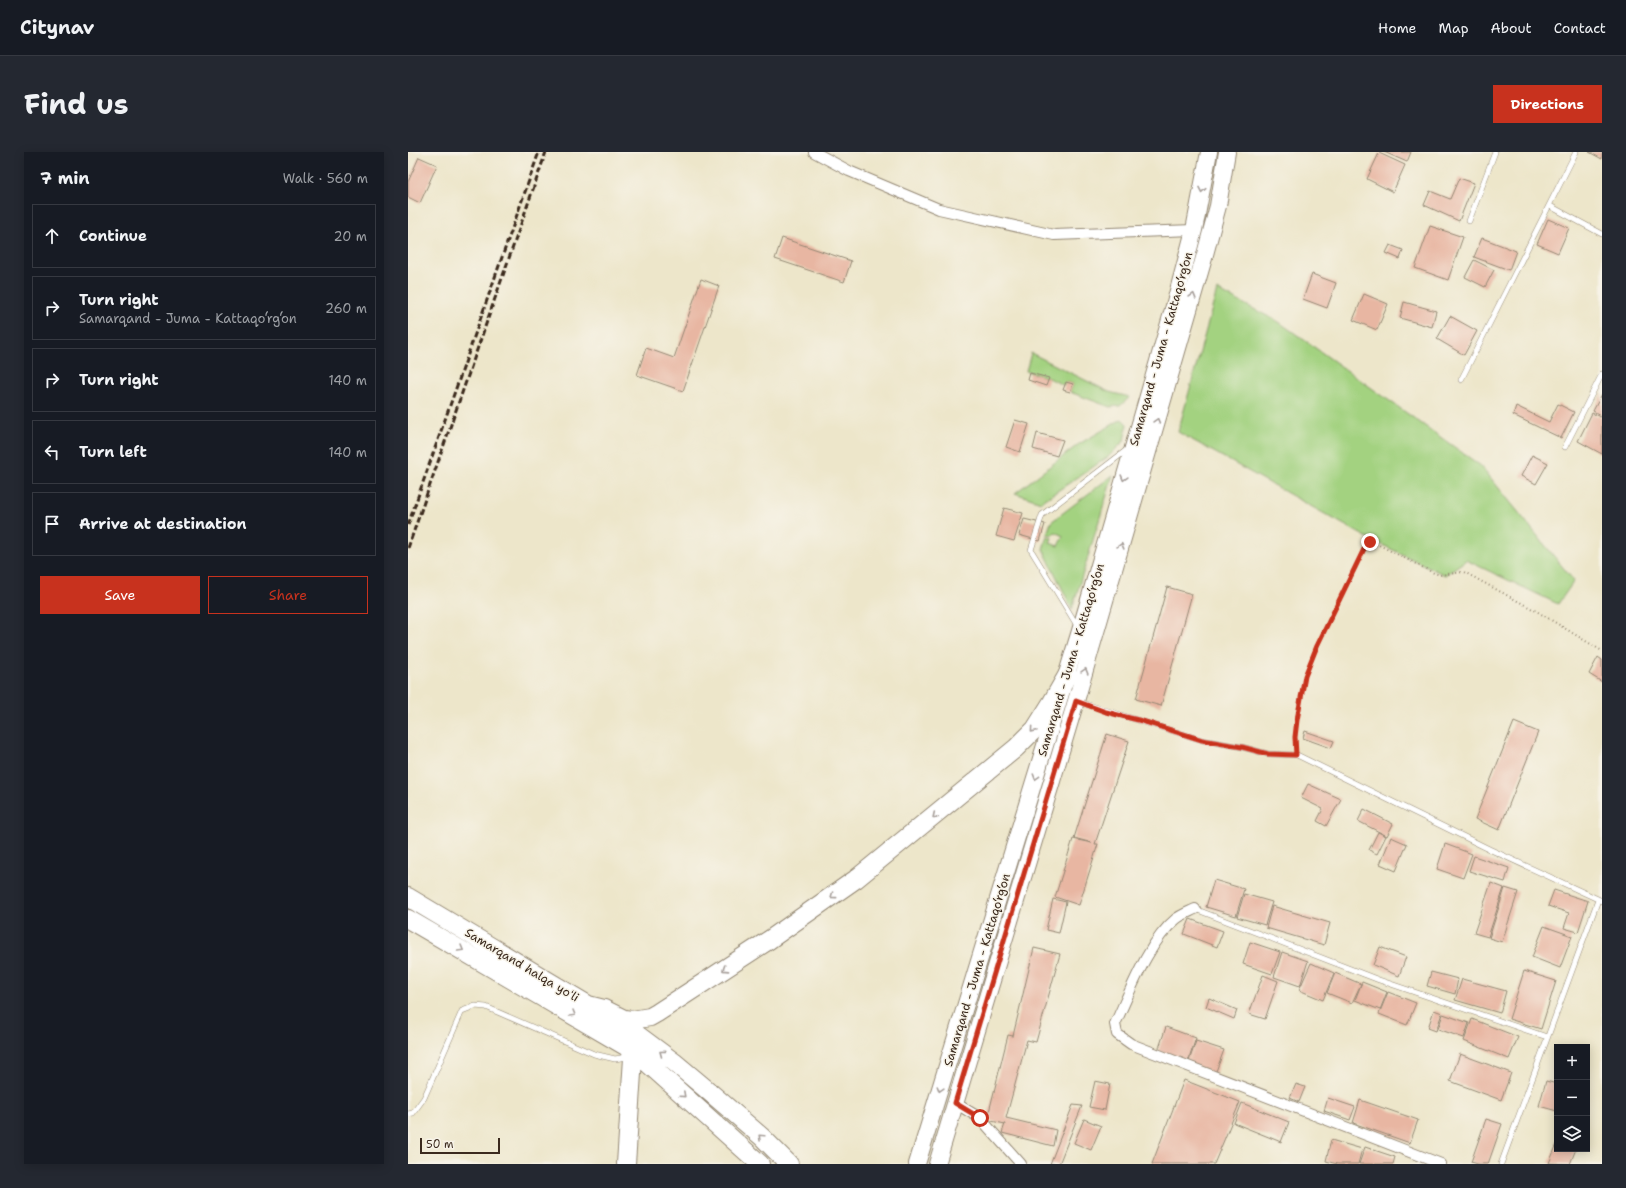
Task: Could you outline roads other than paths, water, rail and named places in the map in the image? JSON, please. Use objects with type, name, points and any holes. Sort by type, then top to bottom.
[{"type":"highway","points":[[588,1005],[604,1009],[624,1019],[632,1020],[650,1017],[814,910],[856,879],[1016,748],[1035,728],[1068,674]]},
{"type":"highway","name":"Samarqand halqa yoʻli","points":[[408,897],[635,1033],[674,1062],[705,1088],[762,1137],[789,1164]]},
{"type":"highway","name":"Samarqand halqa yoʻli","points":[[408,919],[610,1036],[619,1046],[630,1054]]},
{"type":"highway","points":[[626,1164],[630,1092],[630,1054],[635,1033]]},
{"type":"highway","points":[[630,1054],[760,1164]]},
{"type":"main road","name":"Samarqand - Juma - Kattaqo‘rg‘on","points":[[917,1164],[1068,674],[1194,230],[1209,152]]},
{"type":"main road","name":"Samarqand - Juma - Kattaqo‘rg‘on","points":[[937,1164],[1076,701],[1204,258],[1218,206],[1228,152]]},
{"type":"street","points":[[814,152],[849,171],[939,209],[1054,235],[1194,230]]},
{"type":"street","points":[[1195,908],[1176,919],[1160,937],[1150,952],[1115,1024],[1116,1034],[1131,1044],[1441,1164]]},
{"type":"street","points":[[955,1103],[980,1118],[1021,1164]]},
{"type":"lane","points":[[1469,220],[1495,152]]},
{"type":"lane","points":[[1460,380],[1550,206],[1576,152]]},
{"type":"lane","points":[[1550,206],[1602,234]]},
{"type":"lane","points":[[1565,447],[1602,374]]},
{"type":"lane","points":[[1080,631],[1031,550],[1042,515],[1134,445]]},
{"type":"lane","points":[[1076,701],[1106,712],[1142,721],[1202,740],[1242,747],[1268,754],[1296,755],[1489,849],[1600,900],[1547,1037],[1501,1164]]},
{"type":"lane","points":[[1195,908],[1379,980],[1547,1037]]},
{"type":"lane","points":[[408,1114],[413,1113],[424,1098],[462,1011],[475,1006],[486,1007],[594,1054],[615,1059],[630,1054]]},
{"type":"railway","points":[[408,525],[539,152]]},
{"type":"railway","points":[[408,548],[546,152]]}]
